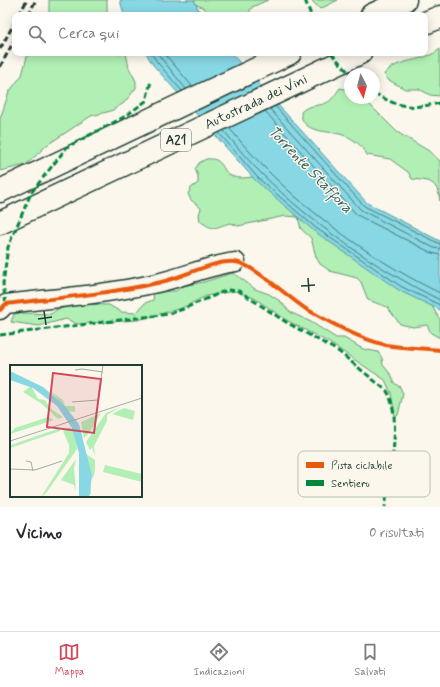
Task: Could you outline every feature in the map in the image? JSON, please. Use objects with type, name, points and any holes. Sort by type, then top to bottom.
[{"type":"highway","points":[[379,12],[405,0]]},
{"type":"highway","points":[[428,22],[440,17]]},
{"type":"highway","name":"Autostrada dei Vini","points":[[0,191],[284,56]]},
{"type":"highway","name":"Autostrada dei Vini","points":[[0,223],[354,56]]},
{"type":"street","points":[[0,310],[6,304],[118,290],[158,283],[222,263],[236,262]]},
{"type":"green space","points":[[49,0],[107,0],[107,12],[49,12]]},
{"type":"green space","points":[[186,0],[268,0],[252,7],[250,12],[207,12],[204,8]]},
{"type":"green space","points":[[311,0],[338,0],[320,9]]},
{"type":"green space","points":[[440,49],[440,96],[430,95],[419,89],[405,89],[387,79],[384,74],[390,69],[404,62],[434,53]]},
{"type":"green space","points":[[27,56],[127,56],[129,68],[136,81],[136,88],[124,103],[111,111],[91,116],[47,145],[26,165],[0,171],[0,119],[9,92],[22,75]]},
{"type":"green space","points":[[340,88],[344,89],[344,104],[369,104],[397,132],[429,151],[440,161],[440,201],[435,185],[428,181],[412,179],[408,172],[390,159],[367,155],[357,143],[350,138],[337,133],[316,130],[305,124],[302,119],[301,112],[304,109],[328,102]]},
{"type":"green space","points":[[206,159],[217,160],[230,175],[238,178],[248,178],[272,173],[432,306],[440,320],[440,338],[431,333],[427,325],[413,327],[400,324],[387,307],[368,300],[361,282],[357,278],[330,271],[320,264],[316,257],[311,238],[301,229],[298,217],[285,216],[238,226],[231,223],[216,228],[205,225],[200,221],[199,215],[201,208],[191,200],[188,194],[191,188],[198,183],[198,176],[195,169],[199,163]]},
{"type":"green space","points":[[232,273],[255,289],[269,294],[280,301],[290,312],[311,322],[336,338],[344,338],[363,349],[378,352],[382,358],[383,365],[392,376],[394,383],[400,387],[403,394],[398,415],[395,417],[391,393],[385,380],[328,342],[288,321],[254,298],[235,291],[206,296],[182,308],[138,320],[77,324],[66,319],[39,326],[11,322],[14,314],[51,314],[56,310],[78,304],[109,305],[121,312],[136,313],[145,303],[153,300],[154,293],[161,291],[176,291],[182,286],[204,282]]},
{"type":"water","points":[[120,0],[194,0],[200,12],[123,12]]},
{"type":"water","name":"Torrente Staffora","points":[[148,56],[234,56],[367,203],[440,241],[440,310],[400,291],[314,231],[255,180],[153,65]]},
{"type":"railway","points":[[21,12],[27,0]]},
{"type":"railway","points":[[30,12],[36,0]]},
{"type":"railway","points":[[0,49],[12,27]]},
{"type":"railway","points":[[0,67],[12,45]]},
{"type":"marked path","points":[[305,0],[310,12]]},
{"type":"marked path","points":[[334,56],[345,68]]},
{"type":"marked path","points":[[6,304],[3,284],[8,247],[31,193],[67,147],[124,117],[146,101],[151,81]]},
{"type":"marked path","points":[[380,96],[391,102],[406,106],[421,106],[440,103]]},
{"type":"marked path","points":[[0,335],[169,314],[227,290],[239,291],[286,322],[338,351],[387,391],[392,403],[394,417],[394,451]]},
{"type":"marked path","points":[[385,507],[387,497]]},
{"type":"cycle path","points":[[0,310],[6,304],[138,287],[166,281],[216,264],[235,262],[251,268],[306,309],[355,334],[386,345],[440,350]]}]
